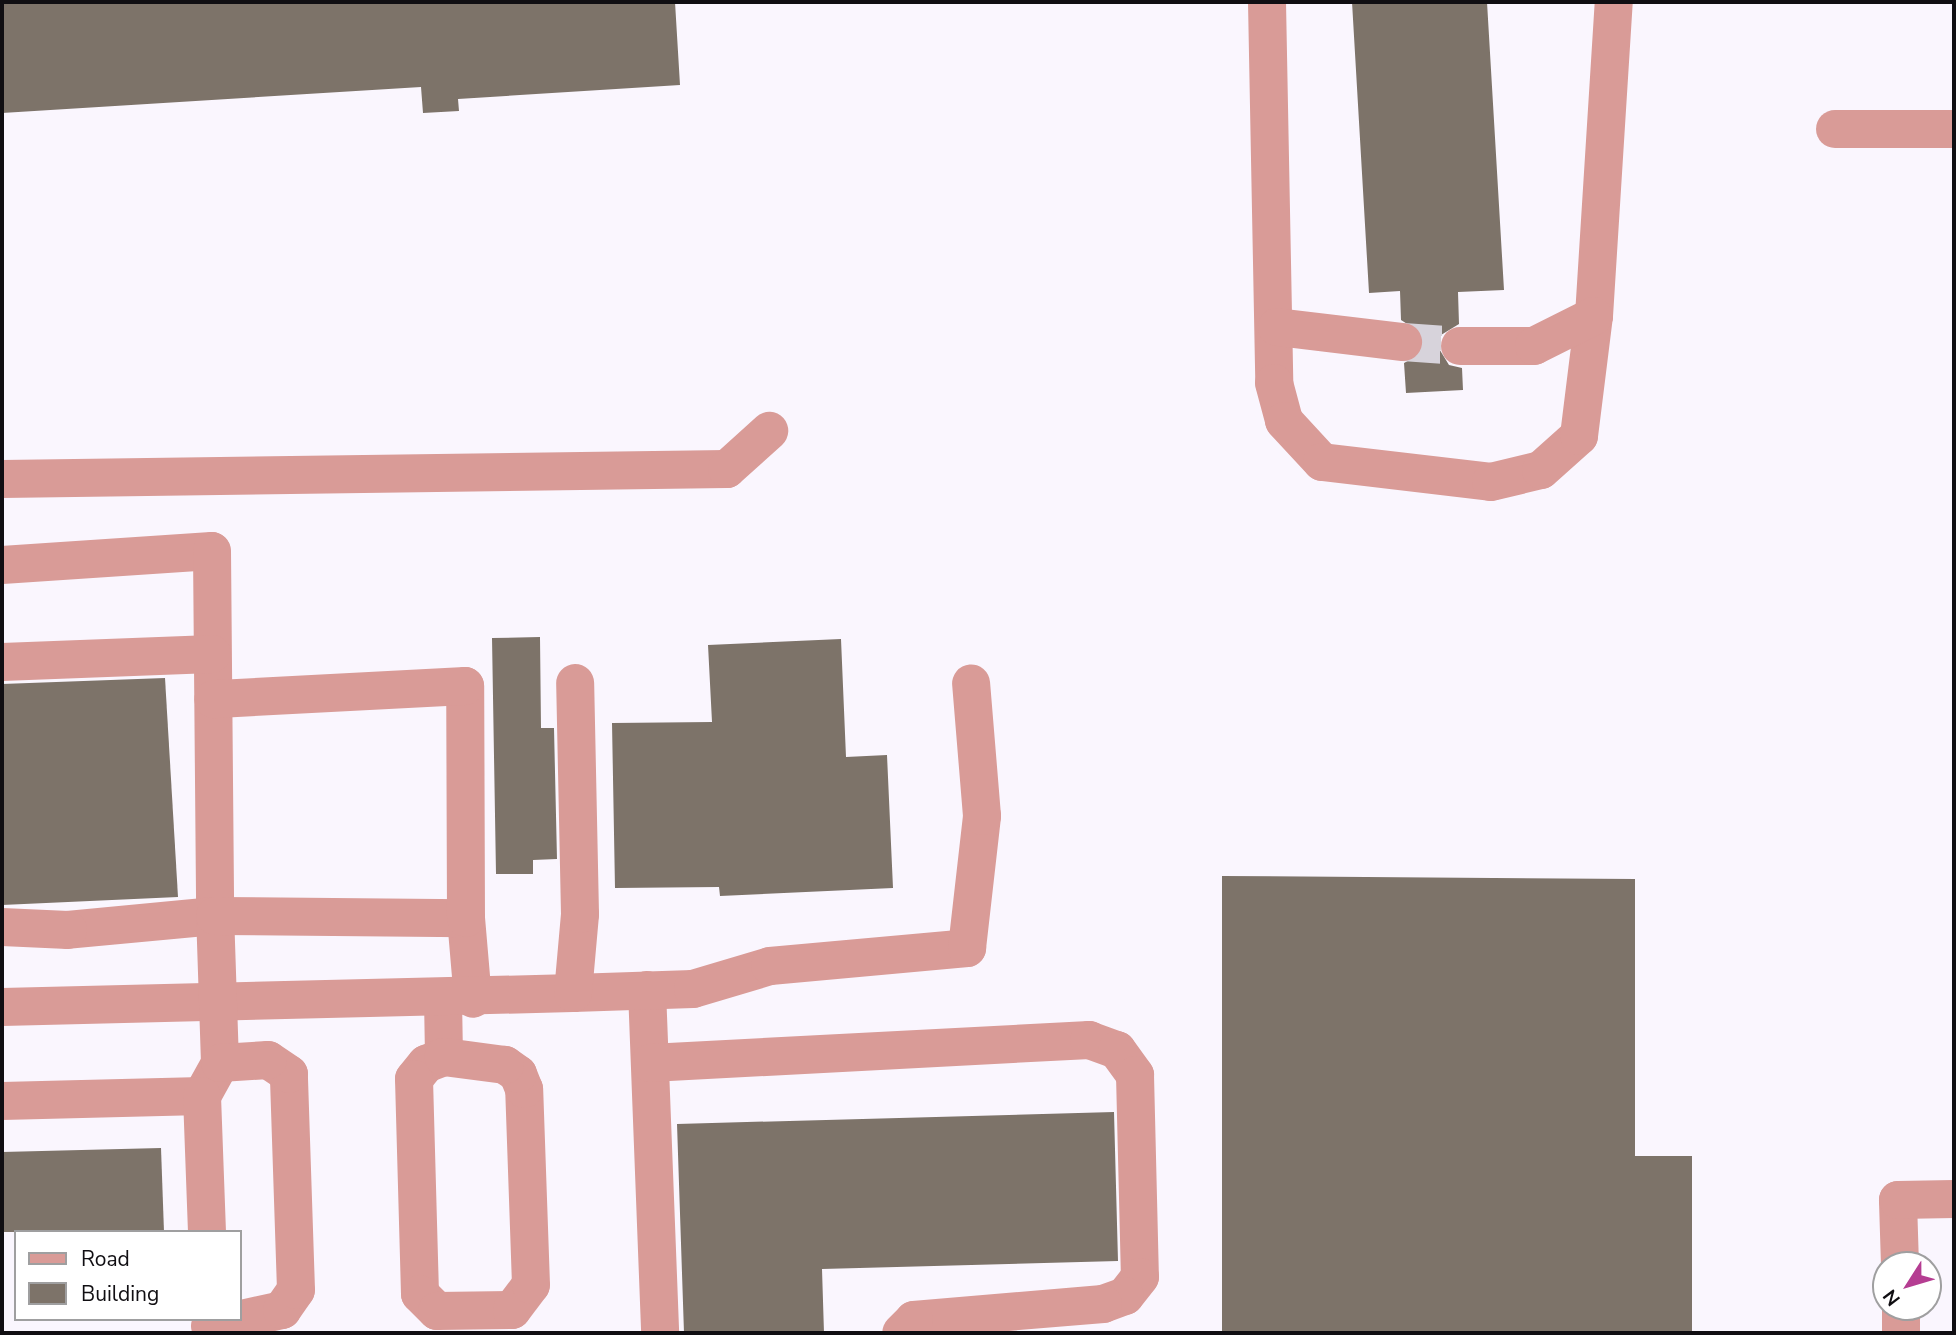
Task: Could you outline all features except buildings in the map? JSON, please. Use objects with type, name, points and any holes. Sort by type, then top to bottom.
[{"type":"lane","points":[[1267,2],[1276,327],[1274,383],[1284,421],[1322,461],[1491,482],[1541,470],[1579,436],[1594,316],[1614,2]]},
{"type":"lane","points":[[1835,129],[1954,129]]},
{"type":"lane","points":[[1461,345],[1534,346],[1594,316]]},
{"type":"lane","points":[[1276,327],[1403,342]]},
{"type":"lane","points":[[2,479],[727,469],[769,431]]},
{"type":"lane","points":[[2,565],[212,551],[216,1002],[220,1063],[202,1096],[207,1230]]},
{"type":"lane","points":[[2,662],[212,654]]},
{"type":"lane","points":[[573,993],[580,914],[575,683]]},
{"type":"lane","points":[[2,1007],[458,999],[694,989],[770,966],[967,948],[982,816],[971,683]]},
{"type":"lane","points":[[213,699],[465,686],[466,918],[458,999],[444,1057]]},
{"type":"lane","points":[[2,927],[68,930],[215,916],[466,918]]},
{"type":"lane","points":[[647,990],[660,1333]]},
{"type":"lane","points":[[650,1063],[1089,1040],[1117,1050],[1135,1075],[1140,1277],[1125,1296],[1103,1304],[914,1320],[901,1333]]},
{"type":"lane","points":[[444,1057],[505,1065],[518,1074],[524,1090],[531,1285],[512,1310],[437,1311],[420,1294],[414,1079],[426,1065],[444,1057]]},
{"type":"lane","points":[[220,1063],[268,1059],[281,1063],[289,1074],[296,1290],[282,1310],[242,1318]]},
{"type":"lane","points":[[2,1101],[202,1096]]},
{"type":"lane","points":[[1900,1251],[1898,1200],[1954,1199]]},
{"type":"lane","points":[[206,1326],[230,1321]]},
{"type":"tunnel","points":[[1403,342],[1460,346]]}]
